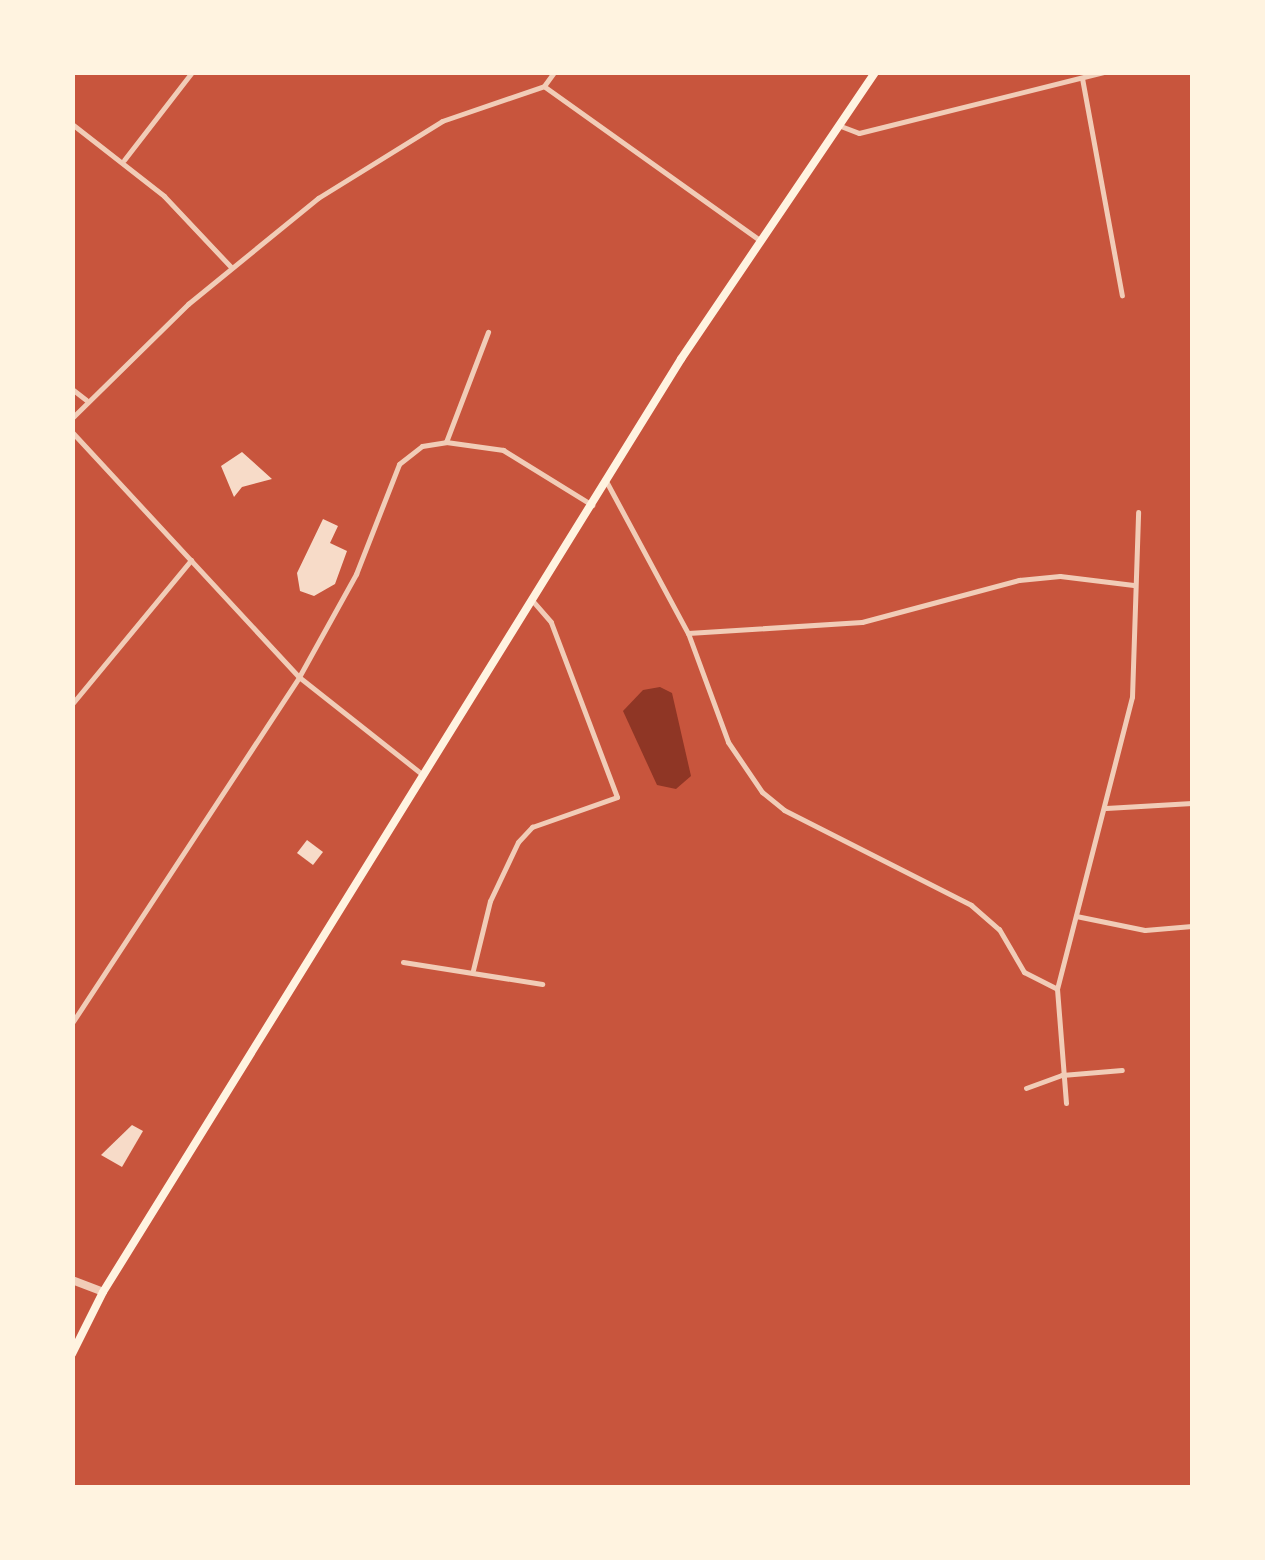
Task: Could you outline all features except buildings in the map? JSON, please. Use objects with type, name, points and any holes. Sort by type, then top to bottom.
[{"type":"main road","points":[[72,1354],[103,1292],[606,480],[758,239],[875,72]]},
{"type":"street","points":[[124,160],[192,72]]},
{"type":"street","points":[[72,418],[86,400],[231,268],[368,162],[442,121],[544,86],[554,72]]},
{"type":"street","points":[[838,125],[860,133],[1104,72]]},
{"type":"street","points":[[1082,78],[1122,295]]},
{"type":"street","points":[[544,86],[758,239]]},
{"type":"street","points":[[72,124],[124,160],[231,268]]},
{"type":"street","points":[[446,442],[488,332]]},
{"type":"street","points":[[72,389],[86,400]]},
{"type":"street","points":[[72,432],[299,677],[423,776]]},
{"type":"street","points":[[72,1024],[299,677],[356,574],[400,464],[422,446],[446,442],[503,450],[592,504]]},
{"type":"street","points":[[606,480],[688,633],[728,742],[762,792],[784,810],[971,904],[999,929],[1024,972],[1057,989]]},
{"type":"street","points":[[1066,1103],[1057,989],[1132,698],[1138,512]]},
{"type":"street","points":[[72,704],[191,560]]},
{"type":"street","points":[[688,633],[862,622],[1018,580],[1060,576],[1134,584]]},
{"type":"street","points":[[473,970],[490,900],[518,842],[532,826],[617,797],[551,622],[533,601]]},
{"type":"street","points":[[1106,808],[1192,803]]},
{"type":"street","points":[[1076,916],[1145,930],[1192,926]]},
{"type":"street","points":[[402,962],[473,970],[542,984]]},
{"type":"street","points":[[1026,1088],[1062,1076],[1122,1070]]},
{"type":"street","points":[[72,1280],[103,1292]]},
{"type":"shaded area","points":[[660,687],[672,693],[691,776],[676,789],[657,785],[623,711],[643,690]]}]
